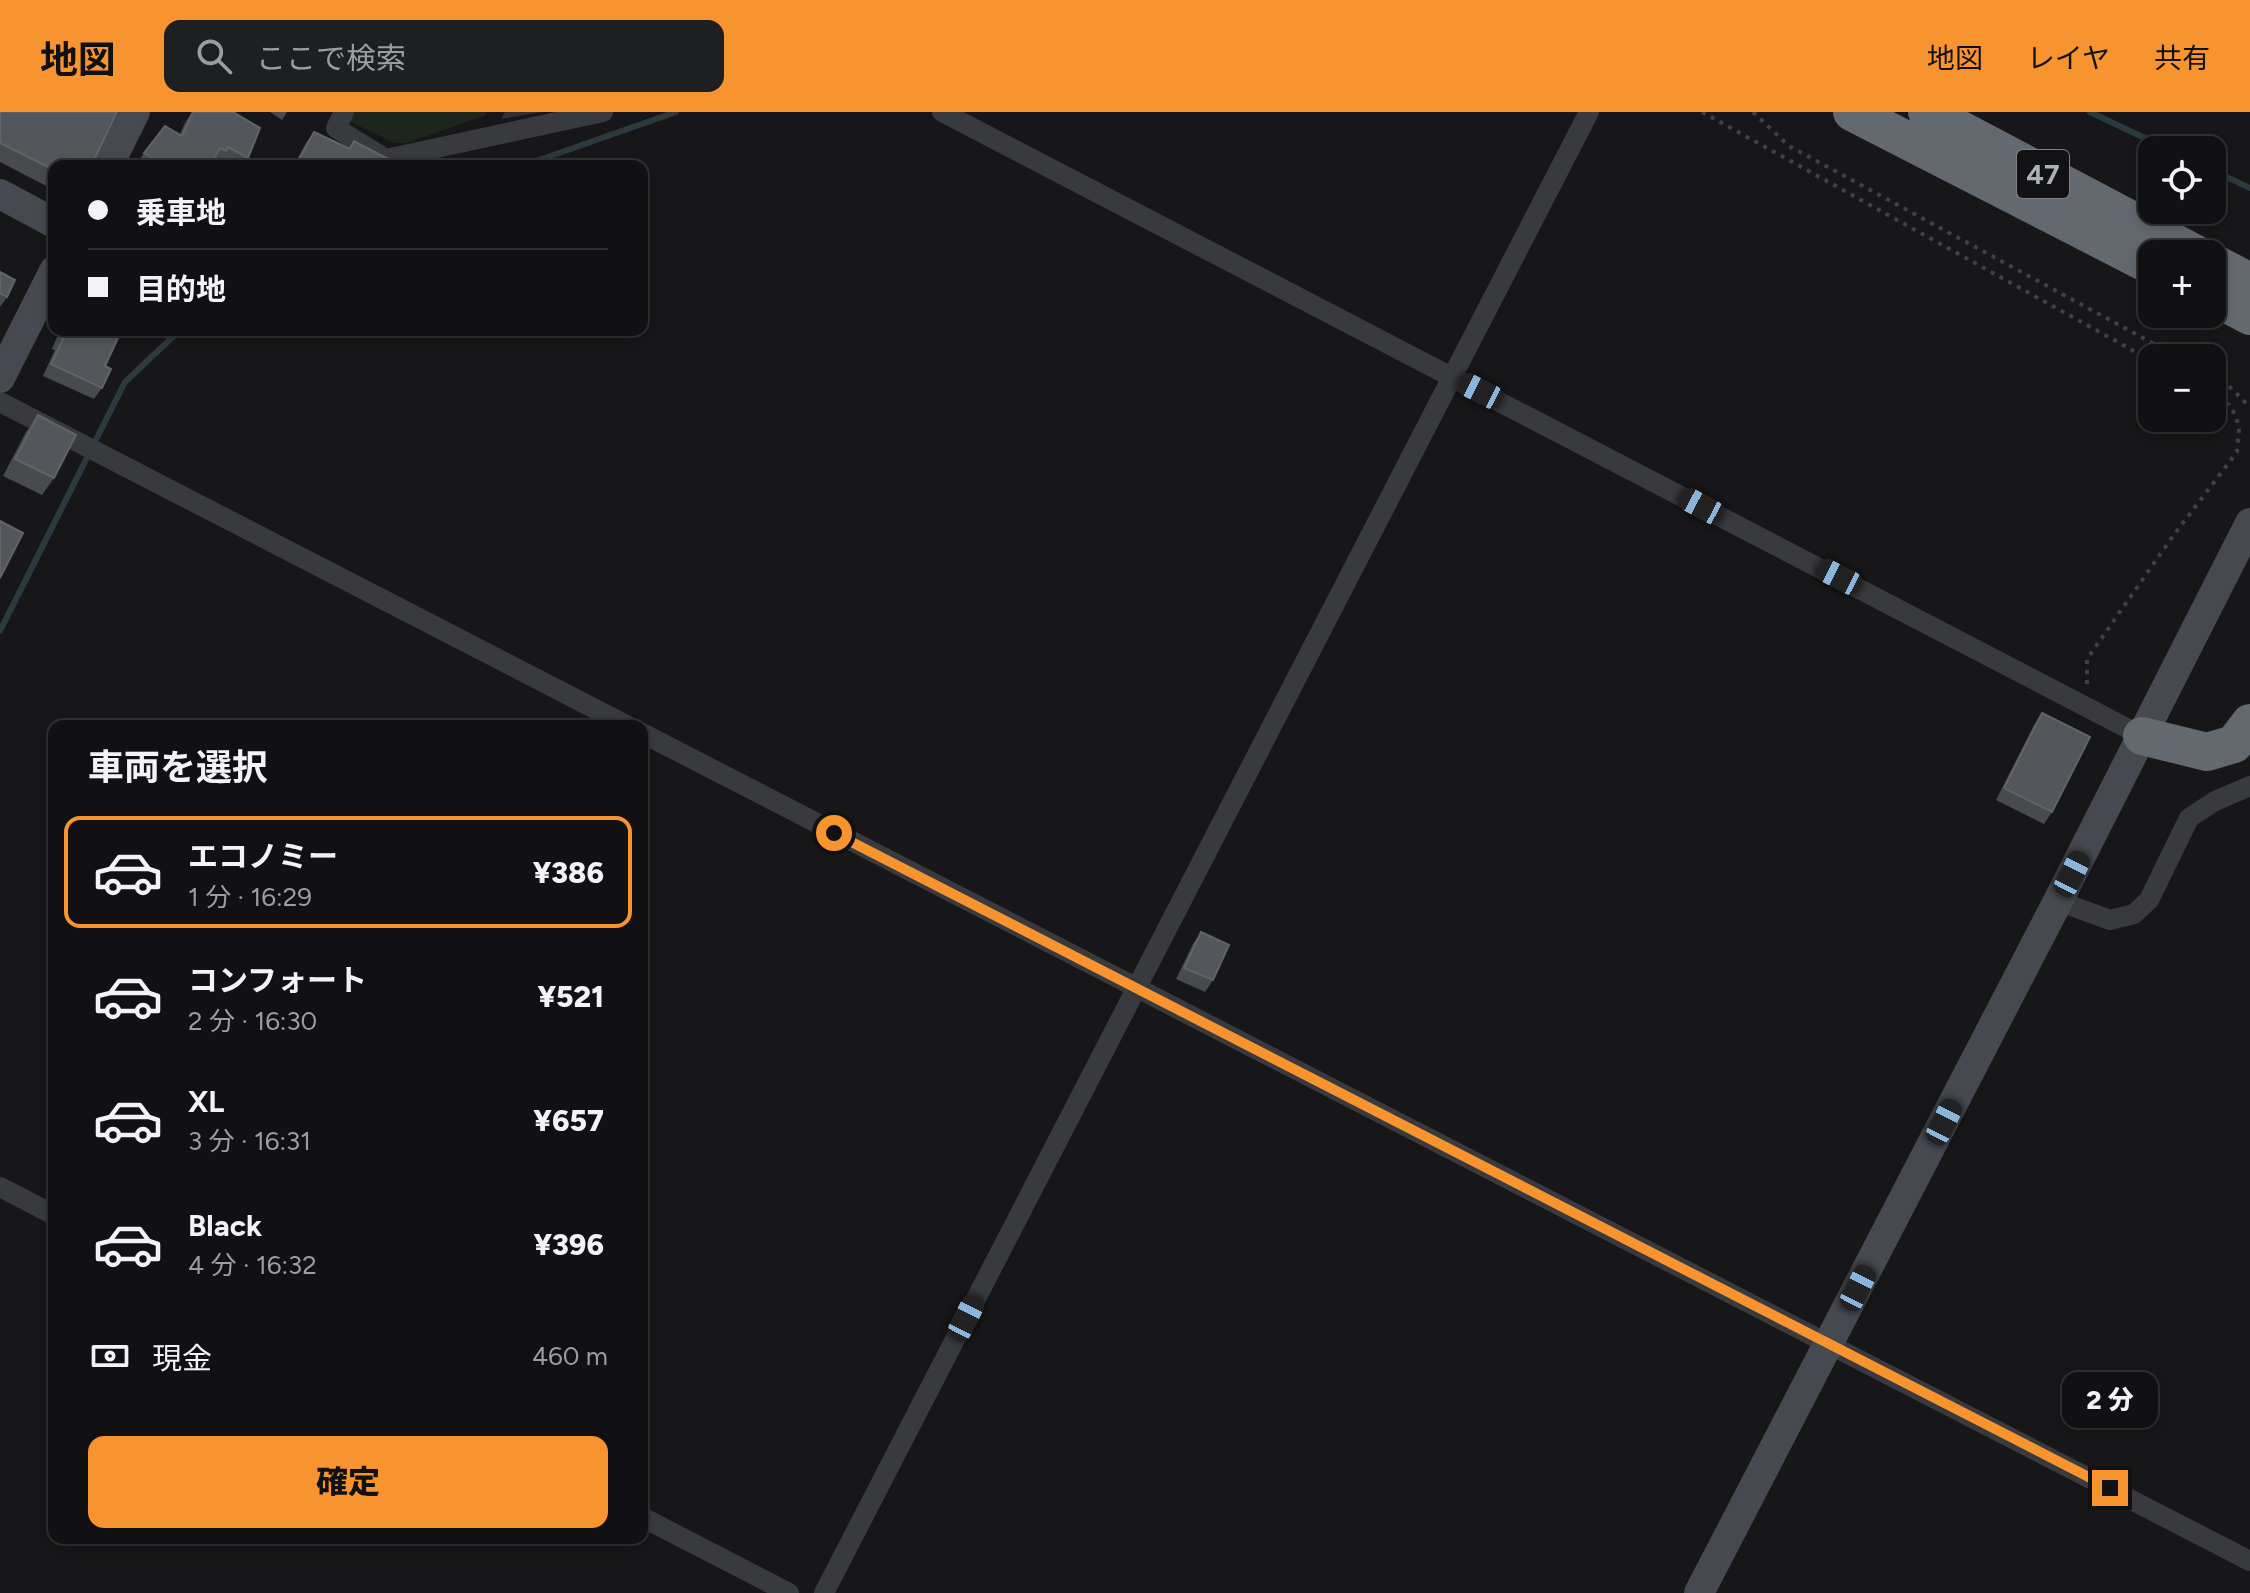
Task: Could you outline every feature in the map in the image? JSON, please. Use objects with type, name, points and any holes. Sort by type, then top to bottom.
[{"type":"highway","name":"47","points":[[1852,112],[2138,259]]},
{"type":"highway","name":"47","points":[[1927,112],[2169,240]]},
{"type":"highway","points":[[2226,269],[2250,282]]},
{"type":"highway","points":[[2226,303],[2250,316]]},
{"type":"highway","points":[[2142,736],[2207,752],[2234,744],[2250,723]]},
{"type":"street","points":[[111,160],[135,112]]},
{"type":"street","points":[[344,112],[336,128],[386,159],[603,112]]},
{"type":"street","points":[[942,112],[2142,736]]},
{"type":"street","points":[[824,1593],[1589,112]]},
{"type":"street","points":[[0,194],[48,220]]},
{"type":"street","points":[[0,378],[48,283]]},
{"type":"street","points":[[0,402],[616,720]]},
{"type":"street","points":[[1699,1593],[2250,523]]},
{"type":"street","points":[[648,736],[2250,1561]]},
{"type":"street","points":[[2058,901],[2110,920],[2134,914],[2149,900],[2189,818],[2215,801],[2249,788]]},
{"type":"street","points":[[0,1187],[48,1212]]},
{"type":"street","points":[[648,1520],[789,1593]]},
{"type":"path","points":[[1702,112],[2138,353]]},
{"type":"path","points":[[1753,112],[1789,146],[2154,344]]},
{"type":"path","points":[[2226,383],[2250,407]]},
{"type":"path","points":[[2087,706],[2087,659],[2173,536],[2237,452],[2239,430],[2236,416],[2226,403]]},
{"type":"shaded area","points":[[346,112],[487,112],[486,115],[407,143],[394,143],[347,120]]},
{"type":"building","points":[[0,112],[117,112],[94,160],[48,160],[48,167],[0,143]]},
{"type":"building","points":[[193,112],[233,112],[260,128],[248,158],[228,147],[226,151],[220,148],[213,160],[155,160],[144,153],[165,126],[182,136]]},
{"type":"building","points":[[314,132],[350,149],[354,141],[390,160],[299,160]]},
{"type":"building","points":[[0,272],[15,280],[7,297],[0,293]]},
{"type":"building","points":[[60,337],[118,338],[105,366],[111,369],[102,388],[51,364],[63,339]]},
{"type":"building","points":[[38,415],[76,435],[54,478],[15,459]]},
{"type":"building","points":[[0,521],[23,533],[0,578]]},
{"type":"building","points":[[2042,713],[2090,737],[2052,812],[2004,788]]},
{"type":"building","points":[[1201,932],[1229,945],[1213,980],[1184,968]]},
{"type":"waterway","points":[[539,160],[676,112]]},
{"type":"waterway","points":[[2090,112],[2141,136]]},
{"type":"waterway","points":[[2226,177],[2250,188]]},
{"type":"waterway","points":[[0,631],[125,382],[174,336]]},
{"type":"route","points":[[834,833],[2110,1488]]}]
